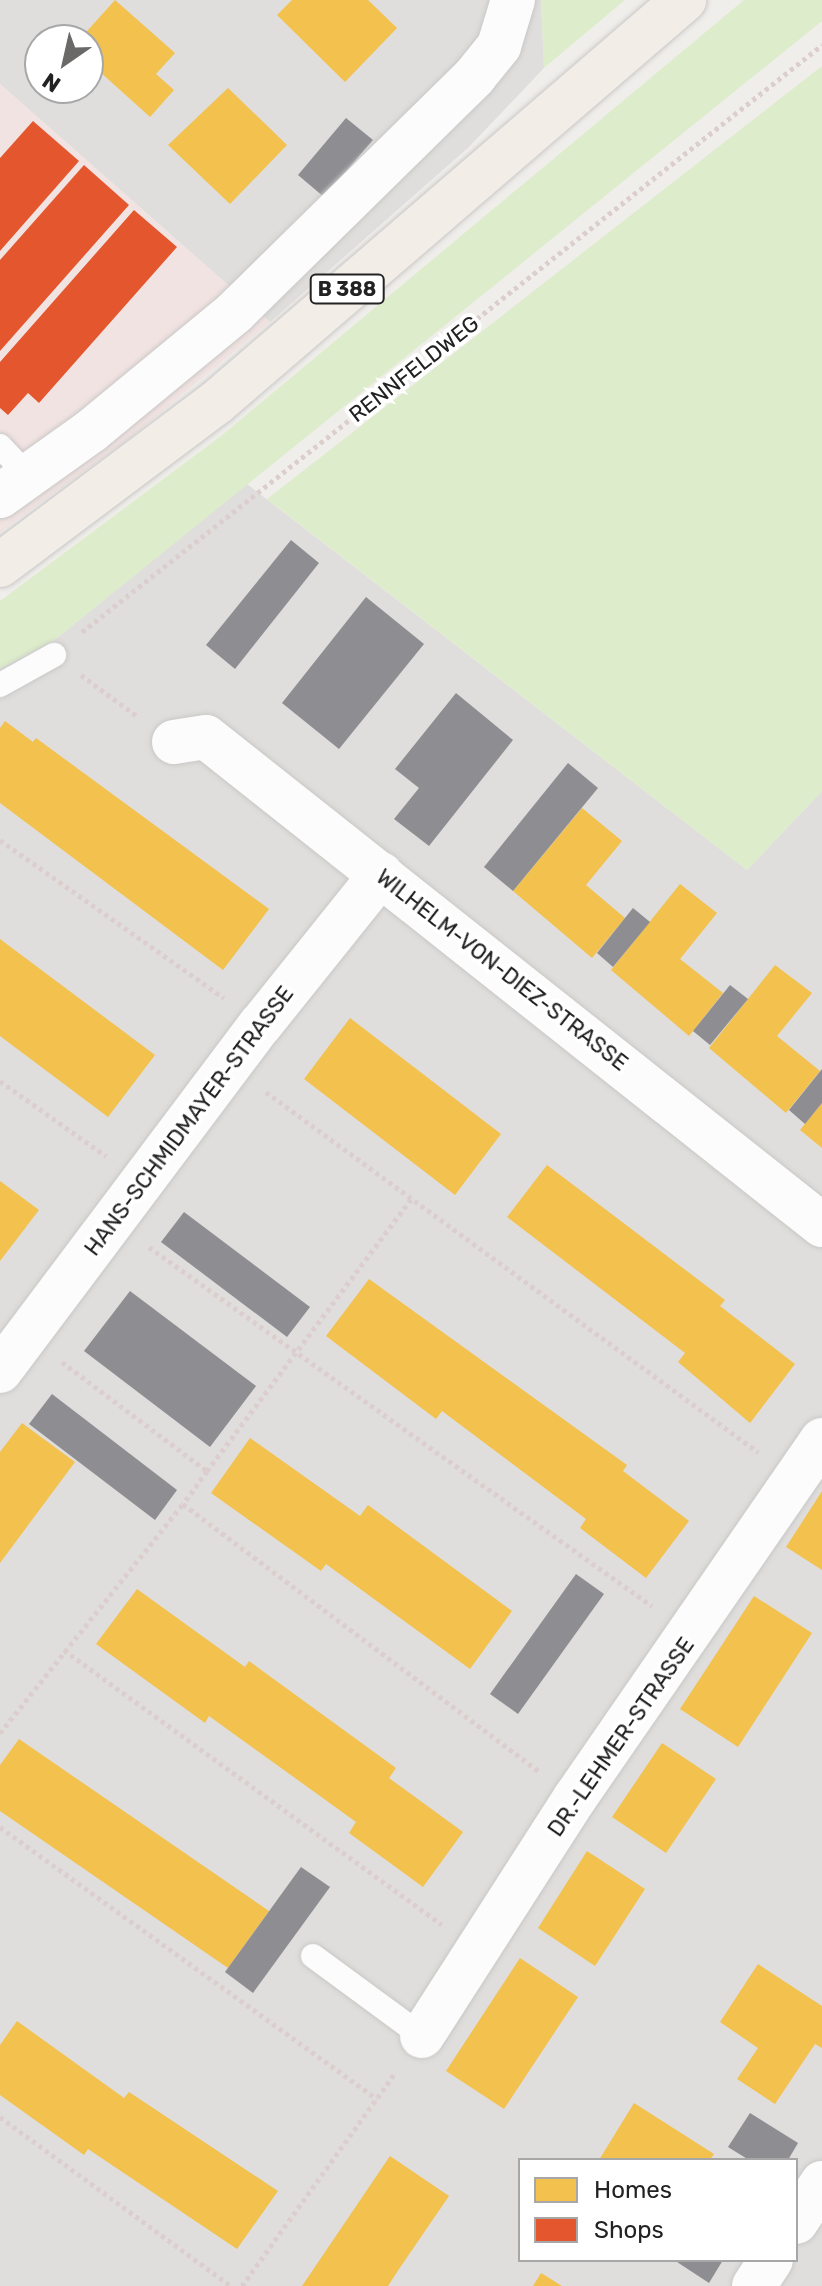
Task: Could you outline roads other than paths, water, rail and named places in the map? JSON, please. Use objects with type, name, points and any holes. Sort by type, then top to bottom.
[{"type":"main road","name":"B 388","points":[[0,565],[216,403],[684,0]]},
{"type":"street","points":[[9,473],[234,313],[463,88],[499,46],[513,0]]},
{"type":"street","name":"WILHELM-VON-DIEZ-STRASSE","points":[[174,742],[206,737],[822,1225]]},
{"type":"street","name":"HANS-SCHMIDMAYER-STRASSE","points":[[0,1371],[261,1024],[381,874]]},
{"type":"street","name":"DR.-LEHMER-STRASSE","points":[[422,2036],[575,1798],[692,1634],[822,1440]]},
{"type":"street","points":[[798,2219],[822,2183]]},
{"type":"street","points":[[754,2286],[770,2262]]},
{"type":"lane","points":[[0,685],[54,655]]},
{"type":"lane","points":[[313,1956],[422,2036]]}]
